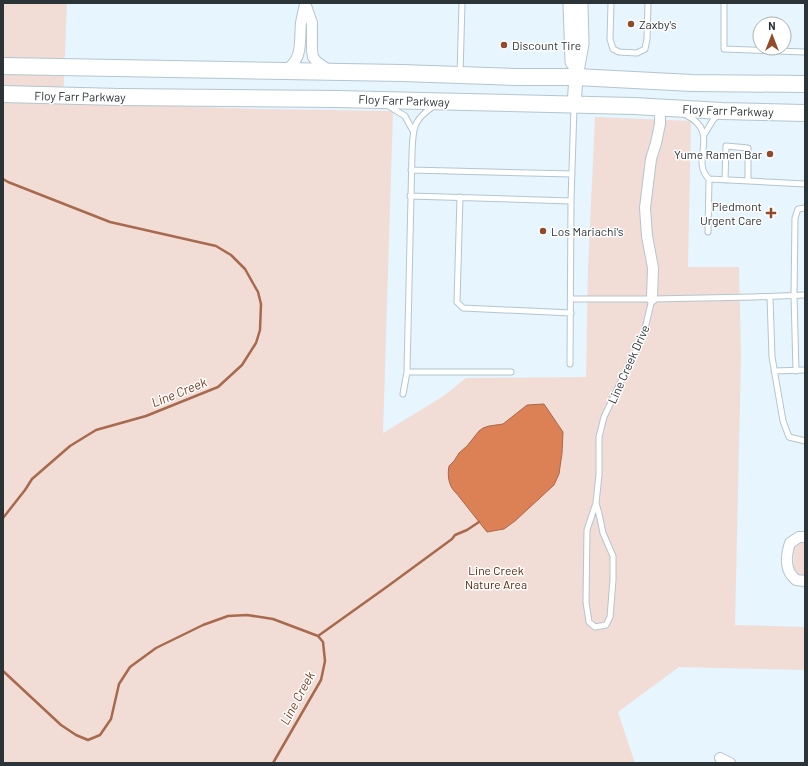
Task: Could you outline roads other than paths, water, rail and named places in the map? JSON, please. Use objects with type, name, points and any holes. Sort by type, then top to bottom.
[{"type":"main road","name":"Floy Farr Parkway","points":[[3,66],[576,77],[692,83],[805,84]]},
{"type":"main road","name":"Floy Farr Parkway","points":[[753,84],[805,91]]},
{"type":"main road","name":"Floy Farr Parkway","points":[[3,94],[371,100],[805,113]]},
{"type":"street","points":[[283,71],[294,64],[298,55],[301,23],[305,3]]},
{"type":"street","points":[[305,3],[312,23],[313,57],[317,62],[332,72]]},
{"type":"street","points":[[570,3],[572,62],[575,66],[576,77]]},
{"type":"street","points":[[574,105],[576,77],[582,44],[581,3]]},
{"type":"street","name":"Line Creek Drive","points":[[652,299],[653,268],[647,236],[645,208],[651,159],[660,124],[660,111],[666,108]]},
{"type":"street","points":[[805,537],[799,537],[790,543],[787,565],[790,573],[796,580],[805,581]]},
{"type":"street","points":[[720,758],[730,763]]},
{"type":"lane","points":[[460,75],[462,3]]},
{"type":"lane","points":[[611,3],[610,39],[614,49],[619,52],[637,53],[645,49],[648,39],[648,3]]},
{"type":"lane","points":[[724,3],[724,49],[805,52]]},
{"type":"lane","points":[[371,100],[388,106],[405,116],[413,131]]},
{"type":"lane","points":[[403,394],[407,372],[410,196],[413,131],[419,118],[441,102]]},
{"type":"lane","points":[[570,364],[571,201],[574,105]]},
{"type":"lane","points":[[666,108],[695,120],[701,128],[704,135],[702,168],[705,175],[709,179],[805,184]]},
{"type":"lane","points":[[704,135],[713,120],[722,111]]},
{"type":"lane","points":[[725,180],[726,146],[748,148],[748,181]]},
{"type":"lane","points":[[411,170],[572,174]]},
{"type":"lane","points":[[708,232],[709,179]]},
{"type":"lane","points":[[410,196],[571,201]]},
{"type":"lane","points":[[460,197],[457,302],[463,308],[570,313]]},
{"type":"lane","points":[[796,370],[794,295],[795,218],[798,210],[805,208]]},
{"type":"lane","points":[[570,299],[770,297],[805,295]]},
{"type":"lane","points":[[770,297],[772,357],[783,421],[788,437],[805,441]]},
{"type":"lane","name":"Line Creek Drive","points":[[596,503],[603,533],[613,556],[614,568],[610,617],[606,625],[595,627],[589,622],[587,614],[586,569],[587,530],[596,503],[599,475],[599,437],[604,417],[644,333],[652,299]]},
{"type":"lane","points":[[774,371],[805,370]]},
{"type":"lane","points":[[407,372],[511,372]]},
{"type":"waterway","name":"Line Creek","points":[[3,179],[110,222],[216,246],[231,255],[245,269],[258,292],[261,304],[260,330],[256,343],[242,365],[218,387],[146,416],[96,430],[70,446],[32,479],[3,518]]},
{"type":"waterway","points":[[318,636],[452,539],[455,535],[467,530],[479,522]]},
{"type":"waterway","name":"Line Creek","points":[[3,671],[61,725],[76,735],[88,740],[100,735],[111,719],[119,684],[130,667],[156,648],[203,625],[228,616],[247,615],[273,619],[318,636],[323,642],[325,661],[321,680],[273,763]]},
{"type":"place","name":"Zaxby's","points":[[631,24]]},
{"type":"place","name":"Discount Tire","points":[[504,45]]},
{"type":"place","name":"Yume Ramen Bar","points":[[770,154]]},
{"type":"place","name":"Piedmont Urgent Care","points":[[771,213]]},
{"type":"place","name":"Los Mariachi's","points":[[543,231]]},
{"type":"park label","name":"Line Creek Nature Area","points":[[496,577]]}]
